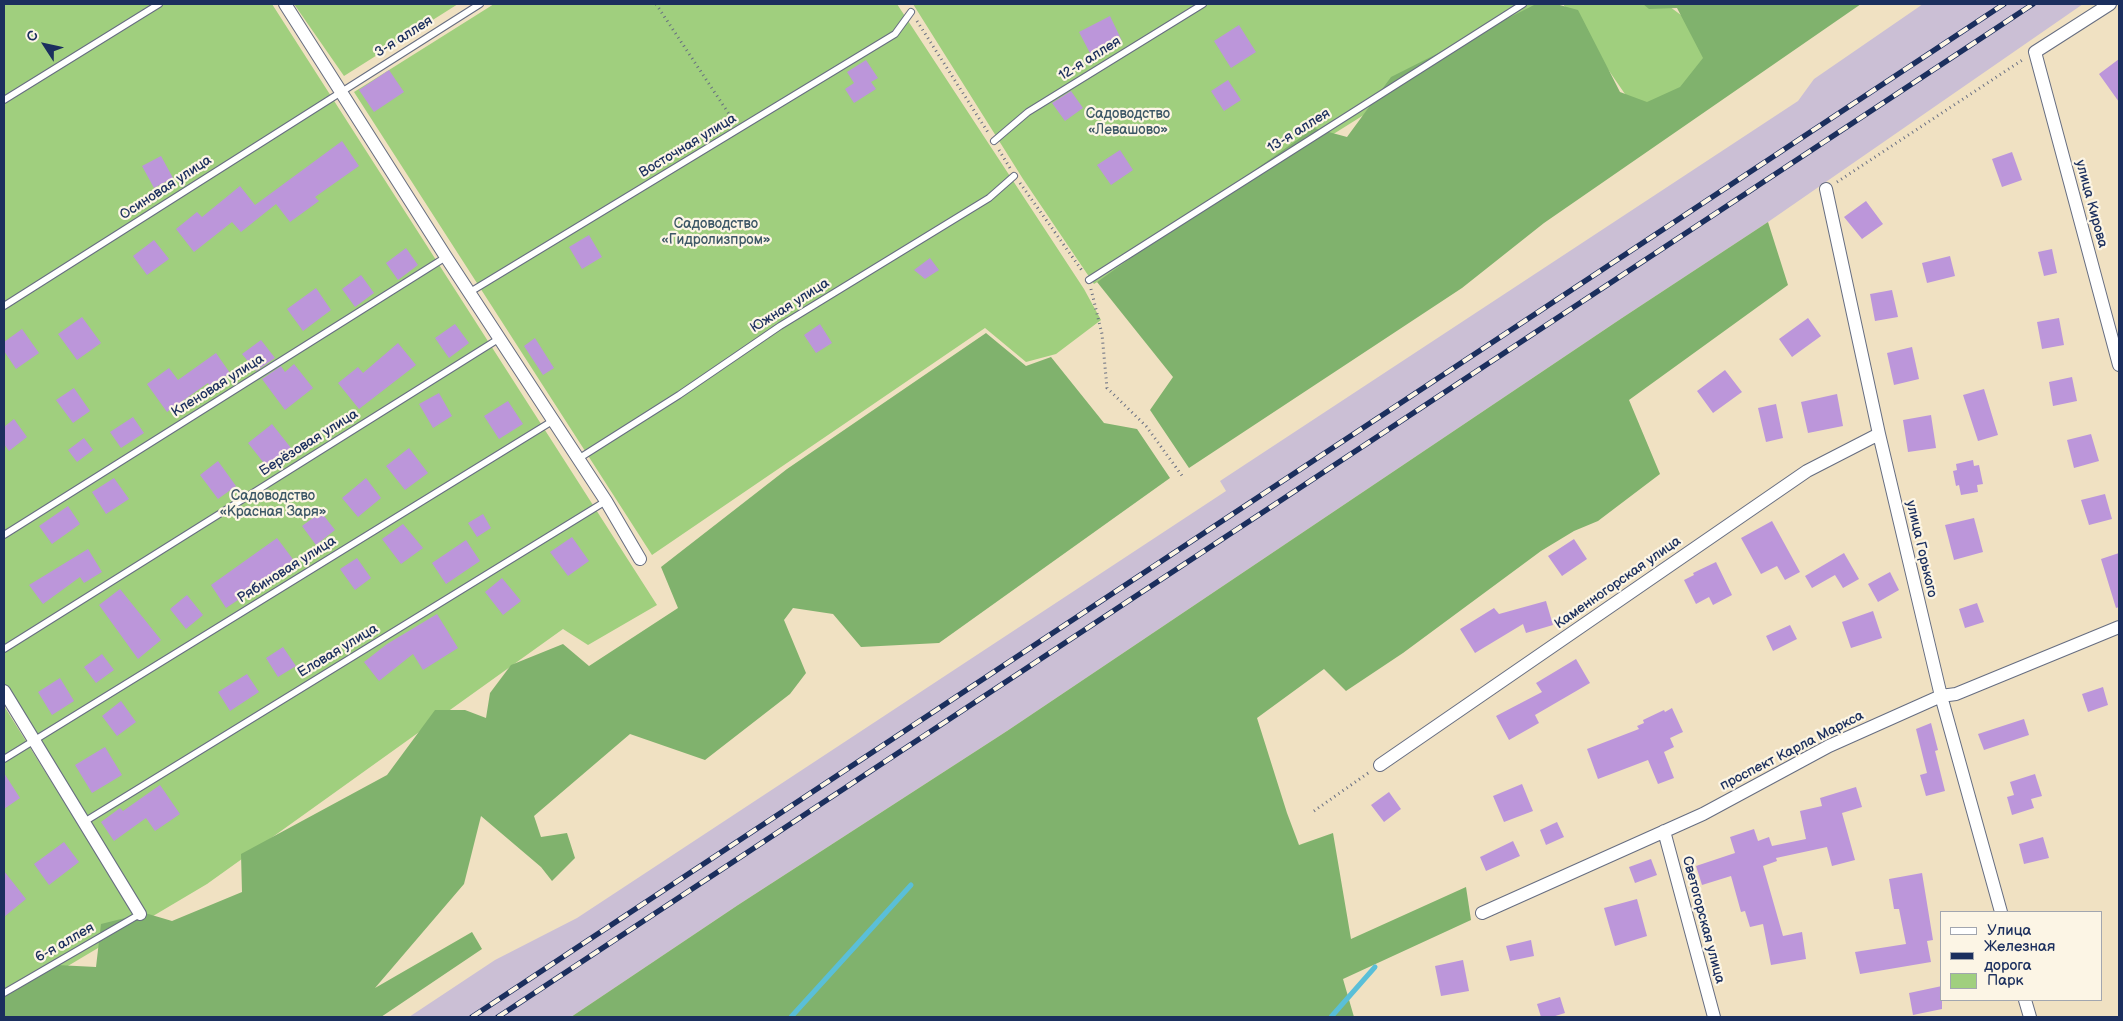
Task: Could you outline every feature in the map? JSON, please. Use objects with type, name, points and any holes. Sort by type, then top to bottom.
[{"type":"street","points":[[286,4],[446,257],[606,501],[640,559]]},
{"type":"street","points":[[2034,52],[2110,4]]},
{"type":"street","name":"улица Кирова","points":[[2034,52],[2119,365]]},
{"type":"street","name":"улица Горького","points":[[1826,189],[1879,434],[1941,696],[2001,911]]},
{"type":"street","name":"Каменногорская улица","points":[[1380,765],[1807,471],[1879,434]]},
{"type":"street","name":"проспект Карла Маркса","points":[[1482,913],[1703,814],[1829,746],[1941,696],[1956,694],[2119,627]]},
{"type":"street","points":[[4,692],[140,914]]},
{"type":"street","name":"Светогорская улица","points":[[1664,831],[1714,1017]]},
{"type":"street","points":[[2025,1001],[2030,1017]]},
{"type":"lane","points":[[4,100],[159,4]]},
{"type":"lane","name":"3-я аллея","points":[[342,91],[480,4]]},
{"type":"lane","name":"12-я аллея","points":[[994,141],[1028,112],[1203,4]]},
{"type":"lane","name":"13-я аллея","points":[[1089,280],[1523,4]]},
{"type":"lane","name":"Восточная улица","points":[[470,292],[896,34],[911,12]]},
{"type":"lane","name":"Осиновая улица","points":[[4,306],[342,91]]},
{"type":"lane","name":"Южная улица","points":[[578,459],[679,395],[780,326],[989,198],[1014,176]]},
{"type":"lane","name":"Кленовая улица","points":[[4,535],[446,257]]},
{"type":"lane","name":"Берёзовая улица","points":[[4,649],[500,338]]},
{"type":"lane","name":"Рябиновая улица","points":[[4,760],[554,420]]},
{"type":"lane","name":"Еловая улица","points":[[84,822],[606,501]]},
{"type":"lane","name":"6-я аллея","points":[[4,993],[140,914]]},
{"type":"path","points":[[656,4],[739,130]]},
{"type":"path","points":[[911,12],[994,141],[1014,176],[1089,280],[1102,334],[1107,388],[1146,426],[1183,478]]},
{"type":"path","points":[[1826,189],[2034,52]]},
{"type":"path","points":[[1314,811],[1380,765]]},
{"type":"shaded area","points":[[1923,4],[2083,4],[1768,222],[1007,731],[738,905],[571,1017],[409,1017],[495,960],[577,918],[1226,491],[1220,481],[1798,101],[1814,79]]},
{"type":"green space","name":"Садоводство «Красная Заря»","points":[[4,4],[272,4],[657,605],[588,645],[563,629],[207,884],[148,919],[4,689]]},
{"type":"green space","points":[[294,4],[458,4],[344,76]]},
{"type":"green space","name":"Садоводство «Гидролизпром»","points":[[494,4],[897,4],[1084,289],[1101,320],[1056,354],[1026,362],[985,328],[652,555],[354,92]]},
{"type":"green space","name":"Садоводство «Левашово»","points":[[913,4],[1541,4],[1094,284],[1023,179]]},
{"type":"green space","points":[[1536,4],[1556,4],[1578,10],[1620,92],[1647,102],[1680,87],[1703,58],[1677,8],[1649,9],[1643,4],[1861,4],[1544,223],[1462,288],[1189,468],[1150,410],[1173,377],[1097,282],[1314,128],[1347,137],[1391,77]]},
{"type":"green space","points":[[1563,4],[1666,4],[1734,54],[1647,126]]},
{"type":"green space","points":[[1768,222],[1788,285],[1629,400],[1660,474],[1598,521],[1574,531],[1541,551],[1403,653],[1346,691],[1324,669],[1257,718],[1299,845],[1333,833],[1351,939],[1466,887],[1471,920],[1343,979],[1354,1017],[571,1017],[738,905],[1007,731]]},
{"type":"green space","points":[[986,333],[1026,366],[1051,357],[1104,423],[1137,429],[1170,478],[939,643],[861,647],[833,614],[793,608],[784,620],[806,673],[790,694],[705,760],[630,734],[534,816],[541,837],[567,833],[575,858],[552,881],[541,867],[481,816],[464,884],[375,988],[472,932],[482,949],[381,1017],[4,1017],[4,993],[57,965],[96,967],[101,924],[145,913],[172,921],[242,892],[241,854],[387,775],[435,710],[465,710],[486,718],[490,693],[511,665],[563,644],[589,666],[678,608],[661,567],[787,469]]},
{"type":"green space","points":[[4,706],[140,923],[4,1004]]},
{"type":"building","points":[[1110,16],[1122,41],[1092,57],[1079,32]]},
{"type":"building","points":[[1239,25],[1256,52],[1231,68],[1214,41]]},
{"type":"building","points":[[2119,59],[2119,102],[2099,74]]},
{"type":"building","points":[[866,60],[878,78],[871,82],[876,89],[854,103],[845,89],[854,83],[847,72]]},
{"type":"building","points":[[389,70],[404,92],[374,112],[359,90]]},
{"type":"building","points":[[1228,80],[1241,100],[1224,111],[1211,91]]},
{"type":"building","points":[[1071,91],[1083,108],[1065,121],[1052,103]]},
{"type":"building","points":[[342,141],[359,166],[315,197],[319,201],[290,222],[276,204],[241,232],[232,222],[194,252],[176,229],[197,212],[202,217],[240,186],[255,205]]},
{"type":"building","points":[[1120,150],[1133,170],[1111,185],[1097,165]]},
{"type":"building","points":[[2012,152],[2022,180],[2002,187],[1992,159]]},
{"type":"building","points":[[161,156],[173,178],[154,188],[142,166]]},
{"type":"building","points":[[1866,201],[1883,224],[1862,239],[1844,217]]},
{"type":"building","points":[[589,235],[602,257],[582,269],[569,247]]},
{"type":"building","points":[[154,240],[169,259],[147,275],[133,256]]},
{"type":"building","points":[[406,248],[418,265],[398,280],[386,263]]},
{"type":"building","points":[[2052,249],[2057,273],[2044,276],[2038,252]]},
{"type":"building","points":[[1950,256],[1955,276],[1927,283],[1922,263]]},
{"type":"building","points":[[930,258],[939,270],[925,279],[914,270]]},
{"type":"building","points":[[361,275],[374,293],[355,307],[342,289]]},
{"type":"building","points":[[316,288],[331,310],[303,331],[287,309]]},
{"type":"building","points":[[1892,290],[1898,317],[1875,321],[1870,294]]},
{"type":"building","points":[[82,317],[101,343],[77,360],[58,334]]},
{"type":"building","points":[[1808,318],[1821,336],[1792,357],[1779,339]]},
{"type":"building","points":[[2059,318],[2064,345],[2042,349],[2037,322]]},
{"type":"building","points":[[455,324],[469,343],[449,358],[435,338]]},
{"type":"building","points":[[820,324],[832,343],[816,353],[804,335]]},
{"type":"building","points":[[22,329],[39,353],[16,369],[4,351],[4,342]]},
{"type":"building","points":[[535,338],[554,368],[543,375],[524,346]]},
{"type":"building","points":[[261,340],[275,358],[256,371],[242,354]]},
{"type":"building","points":[[398,343],[416,365],[359,409],[338,383],[358,367],[363,373]]},
{"type":"building","points":[[1912,347],[1919,379],[1894,385],[1887,353]]},
{"type":"building","points":[[216,353],[230,373],[210,387],[208,383],[167,412],[147,384],[169,368],[178,380]]},
{"type":"building","points":[[294,364],[313,388],[285,410],[262,379],[281,366],[285,372]]},
{"type":"building","points":[[1725,370],[1742,392],[1713,413],[1697,391]]},
{"type":"building","points":[[2072,377],[2077,401],[2053,406],[2049,382]]},
{"type":"building","points":[[74,388],[90,411],[73,423],[56,400]]},
{"type":"building","points":[[1984,389],[1998,435],[1978,441],[1963,395]]},
{"type":"building","points":[[439,393],[452,416],[433,428],[419,404]]},
{"type":"building","points":[[1837,394],[1843,426],[1808,433],[1801,402]]},
{"type":"building","points":[[508,401],[523,424],[499,439],[484,416]]},
{"type":"building","points":[[1776,404],[1783,438],[1766,442],[1758,408]]},
{"type":"building","points":[[1931,415],[1936,448],[1908,452],[1903,420]]},
{"type":"building","points":[[133,417],[144,433],[121,448],[110,432]]},
{"type":"building","points":[[14,419],[27,437],[9,451],[4,444],[4,427]]},
{"type":"building","points":[[272,424],[291,448],[267,467],[248,443]]},
{"type":"building","points":[[2091,434],[2099,461],[2074,468],[2067,440]]},
{"type":"building","points":[[84,438],[93,450],[77,462],[68,450]]},
{"type":"building","points":[[409,448],[428,473],[405,490],[386,466]]},
{"type":"building","points":[[1973,460],[1974,466],[1979,465],[1983,484],[1977,485],[1978,492],[1961,495],[1959,485],[1956,486],[1953,471],[1957,470],[1956,464]]},
{"type":"building","points":[[218,461],[236,486],[218,499],[200,475]]},
{"type":"building","points":[[114,478],[129,499],[106,514],[92,492]]},
{"type":"building","points":[[366,478],[381,498],[358,517],[342,498]]},
{"type":"building","points":[[2105,494],[2112,519],[2089,525],[2081,500]]},
{"type":"building","points":[[68,506],[80,524],[52,544],[39,526]]},
{"type":"building","points":[[321,512],[335,530],[316,545],[302,526]]},
{"type":"building","points":[[483,514],[491,528],[477,537],[468,523]]},
{"type":"building","points":[[1974,518],[1983,552],[1954,560],[1945,525]]},
{"type":"building","points":[[1772,521],[1800,572],[1785,580],[1777,566],[1761,574],[1741,538]]},
{"type":"building","points":[[403,524],[423,548],[401,564],[382,539]]},
{"type":"building","points":[[572,537],[589,561],[568,576],[550,552]]},
{"type":"building","points":[[277,538],[295,562],[226,608],[211,585]]},
{"type":"building","points":[[1574,539],[1587,559],[1562,576],[1548,556]]},
{"type":"building","points":[[466,540],[480,561],[446,584],[432,563]]},
{"type":"building","points":[[88,549],[102,572],[84,583],[80,577],[43,604],[29,585]]},
{"type":"building","points":[[1844,553],[1859,579],[1843,588],[1835,575],[1812,588],[1805,576]]},
{"type":"building","points":[[2119,553],[2119,607],[2116,608],[2101,559]]},
{"type":"building","points":[[357,558],[371,578],[355,590],[340,569]]},
{"type":"building","points":[[1716,562],[1732,595],[1713,605],[1709,597],[1696,604],[1684,580],[1694,575],[1693,573]]},
{"type":"building","points":[[1890,572],[1899,590],[1878,602],[1868,584]]},
{"type":"building","points":[[502,578],[521,601],[503,615],[485,592]]},
{"type":"building","points":[[120,589],[161,640],[138,659],[99,605]]},
{"type":"building","points":[[187,595],[203,615],[186,629],[170,609]]},
{"type":"building","points":[[1546,601],[1553,625],[1526,633],[1523,624],[1475,653],[1460,629],[1494,608],[1499,614]]},
{"type":"building","points":[[1977,603],[1984,622],[1965,628],[1959,609]]},
{"type":"building","points":[[1873,611],[1882,638],[1851,648],[1842,622]]},
{"type":"building","points":[[437,614],[458,648],[423,670],[413,654],[379,681],[364,662],[387,644]]},
{"type":"building","points":[[1790,625],[1797,639],[1773,651],[1766,636]]},
{"type":"building","points":[[283,647],[296,666],[278,677],[266,658]]},
{"type":"building","points":[[102,654],[114,670],[96,683],[84,667]]},
{"type":"building","points":[[1576,659],[1590,683],[1535,715],[1539,723],[1509,740],[1496,716],[1542,692],[1536,683]]},
{"type":"building","points":[[247,674],[259,692],[230,711],[218,692]]},
{"type":"building","points":[[60,678],[74,701],[52,715],[38,692]]},
{"type":"building","points":[[2103,687],[2108,705],[2088,712],[2082,694]]},
{"type":"building","points":[[121,701],[136,722],[117,736],[102,716]]},
{"type":"building","points":[[1672,708],[1683,732],[1670,738],[1674,747],[1664,752],[1674,778],[1658,784],[1648,760],[1598,779],[1587,749],[1639,729],[1637,726],[1644,723],[1643,720]]},
{"type":"building","points":[[2024,719],[2029,735],[1984,750],[1978,734]]},
{"type":"building","points":[[1931,723],[1938,750],[1935,751],[1945,791],[1926,796],[1920,775],[1927,773],[1916,729]]},
{"type":"building","points":[[105,747],[122,775],[92,793],[75,765]]},
{"type":"building","points":[[4,773],[20,798],[4,809]]},
{"type":"building","points":[[2035,774],[2042,796],[2031,799],[2034,808],[2012,815],[2007,797],[2014,795],[2010,782]]},
{"type":"building","points":[[1522,784],[1533,811],[1504,822],[1493,796]]},
{"type":"building","points":[[160,785],[180,814],[155,831],[146,818],[114,841],[101,822],[120,808],[123,811]]},
{"type":"building","points":[[1856,787],[1862,807],[1842,813],[1855,860],[1832,866],[1827,847],[1776,858],[1777,861],[1763,866],[1783,936],[1802,932],[1806,959],[1771,965],[1763,924],[1750,927],[1745,911],[1741,912],[1731,876],[1702,885],[1696,866],[1735,853],[1730,837],[1754,829],[1758,841],[1769,837],[1772,846],[1806,839],[1800,811],[1822,806],[1820,798]]},
{"type":"building","points":[[1389,792],[1401,809],[1384,822],[1371,805]]},
{"type":"building","points":[[1557,822],[1564,837],[1546,845],[1540,830]]},
{"type":"building","points":[[2043,837],[2049,858],[2024,864],[2019,844]]},
{"type":"building","points":[[1513,841],[1520,856],[1486,871],[1480,857]]},
{"type":"building","points":[[64,842],[79,862],[49,885],[34,864]]},
{"type":"building","points":[[1651,859],[1657,875],[1635,883],[1629,867]]},
{"type":"building","points":[[4,871],[26,899],[4,917]]},
{"type":"building","points":[[1922,873],[1933,940],[1927,941],[1931,962],[1860,974],[1855,952],[1906,944],[1899,909],[1894,909],[1889,879]]},
{"type":"building","points":[[1637,899],[1647,936],[1615,946],[1604,908]]},
{"type":"building","points":[[1531,940],[1534,956],[1510,961],[1506,946]]},
{"type":"building","points":[[1463,960],[1469,991],[1441,996],[1435,966]]},
{"type":"building","points":[[1940,986],[1942,1009],[1913,1015],[1909,993]]},
{"type":"building","points":[[1560,997],[1565,1013],[1552,1017],[1541,1017],[1537,1004]]},
{"type":"waterway","points":[[791,1017],[911,885]]},
{"type":"waterway","points":[[1331,1017],[1375,967]]},
{"type":"railway","points":[[472,1017],[2004,4]]},
{"type":"railway","points":[[498,1017],[2033,4]]}]
